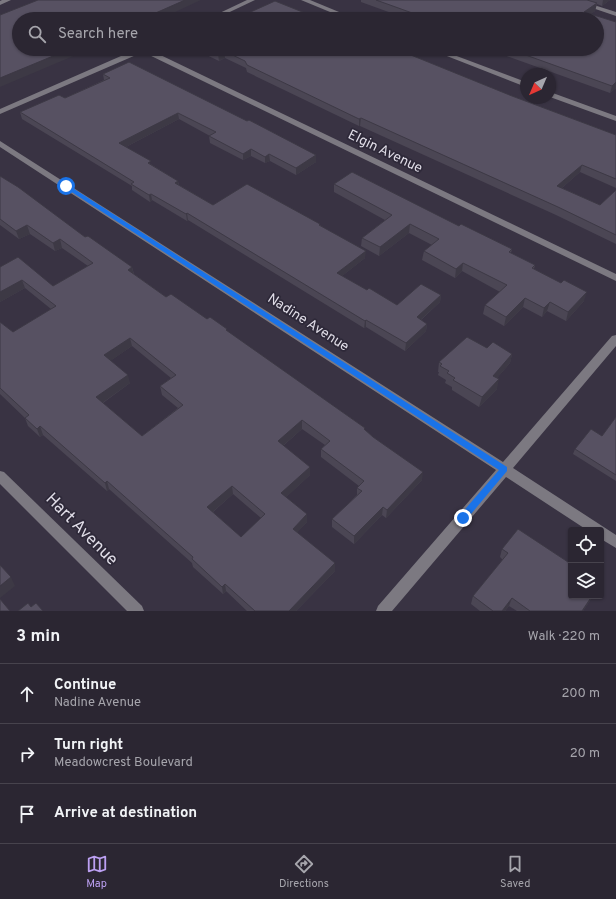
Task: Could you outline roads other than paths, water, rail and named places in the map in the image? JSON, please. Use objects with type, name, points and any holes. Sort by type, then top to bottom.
[{"type":"street","points":[[0,3],[8,0]]},
{"type":"street","points":[[225,12],[252,0]]},
{"type":"street","points":[[304,0],[336,12]]},
{"type":"street","points":[[572,0],[616,14]]},
{"type":"street","points":[[0,112],[127,56]]},
{"type":"street","name":"Elgin Avenue","points":[[157,56],[616,278]]},
{"type":"street","points":[[450,56],[520,83]]},
{"type":"street","points":[[556,96],[616,119]]},
{"type":"street","name":"Nadine Avenue","points":[[0,143],[593,527]]},
{"type":"street","points":[[383,611],[616,339]]},
{"type":"street","name":"Hart Avenue","points":[[0,476],[137,611]]},
{"type":"street","points":[[604,534],[616,542]]}]
